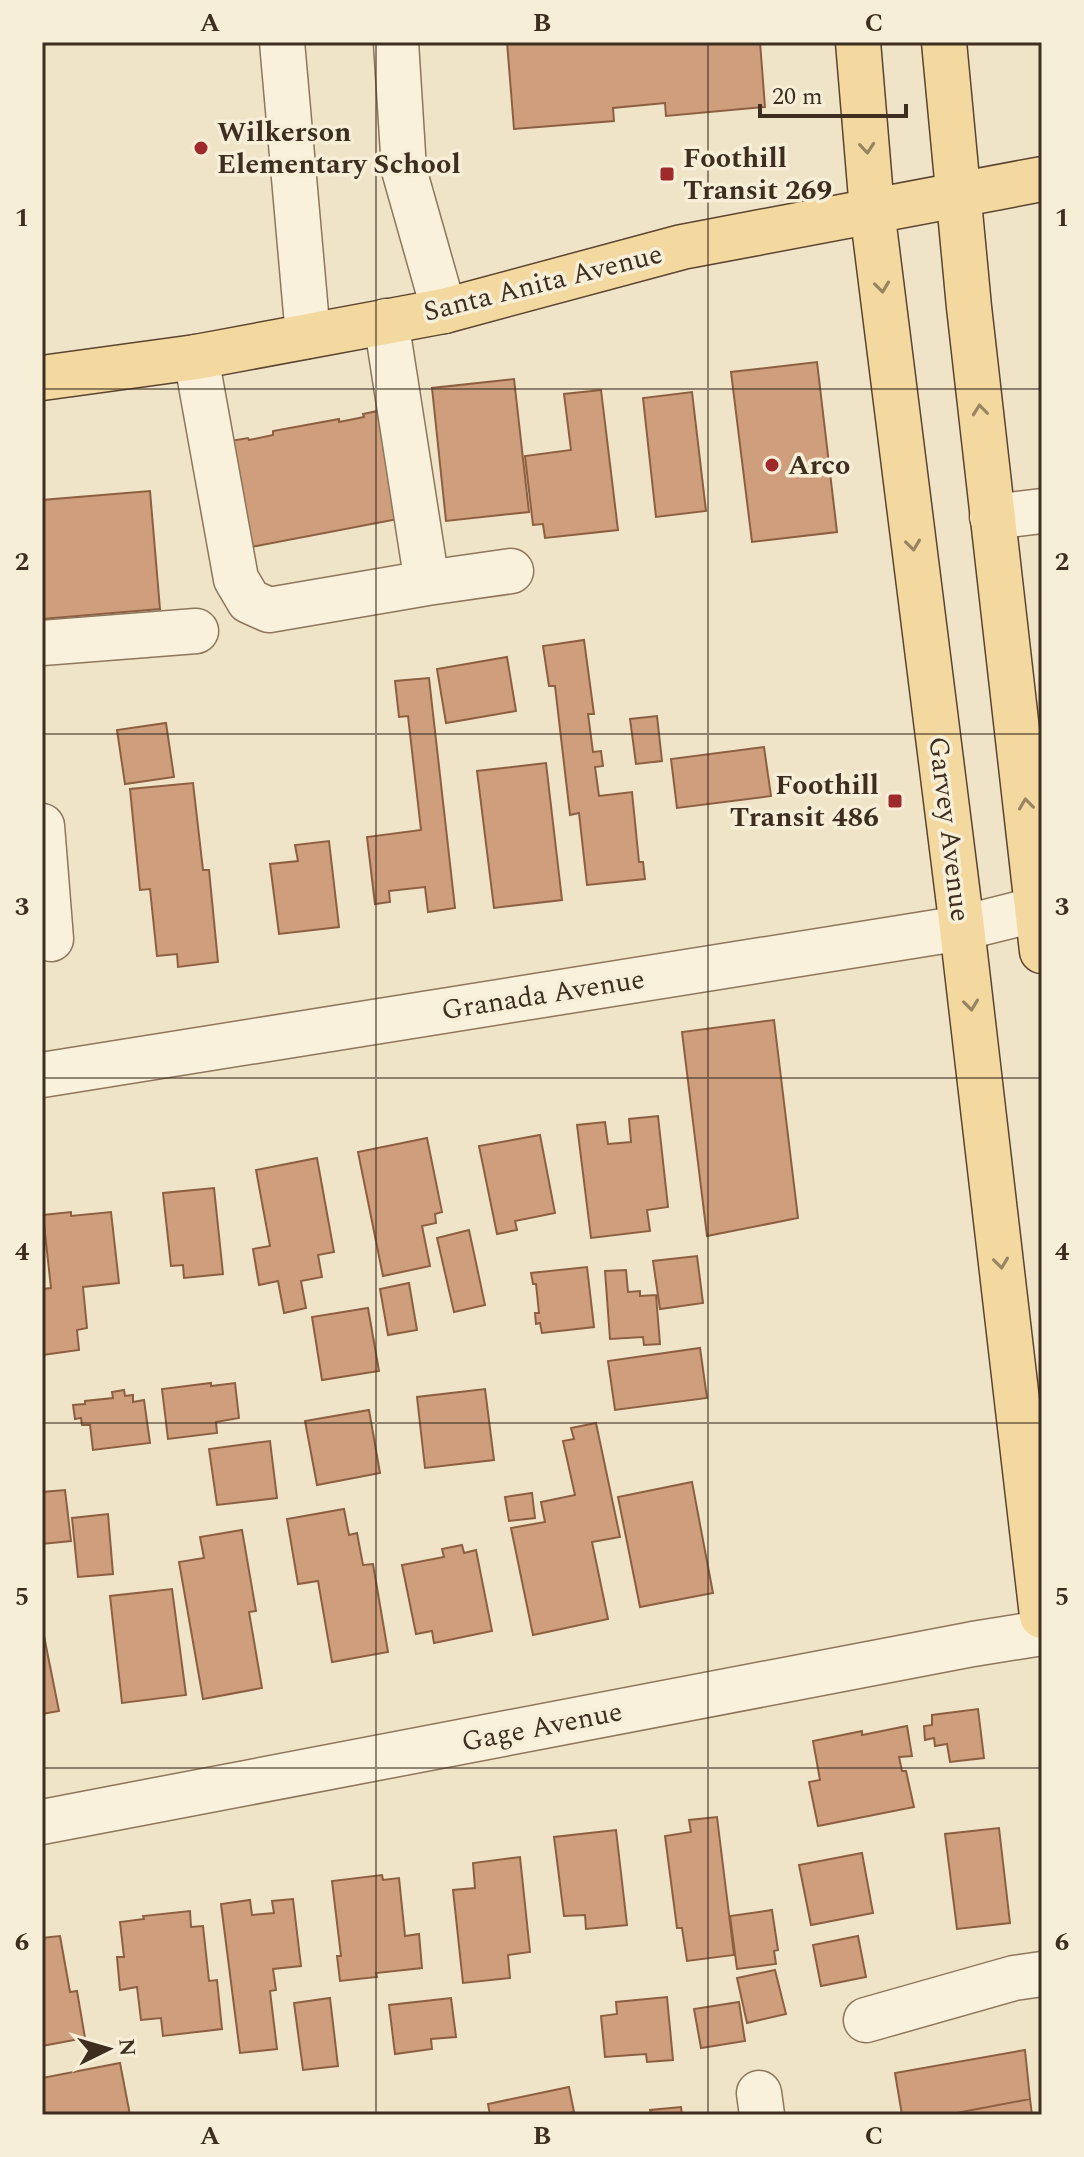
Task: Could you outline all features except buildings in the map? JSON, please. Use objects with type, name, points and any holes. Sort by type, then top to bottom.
[{"type":"main road","name":"Garvey Avenue","points":[[858,42],[872,210],[962,928],[1042,1616]]},
{"type":"main road","points":[[944,42],[992,517],[1041,923]]},
{"type":"main road","name":"Santa Anita Avenue","points":[[42,378],[196,357],[444,311],[682,247],[1042,179]]},
{"type":"street","points":[[282,42],[308,336]]},
{"type":"street","points":[[396,42],[404,170],[444,311]]},
{"type":"street","points":[[386,321],[427,583]]},
{"type":"street","points":[[196,357],[236,579],[249,601],[269,610],[511,571]]},
{"type":"street","points":[[992,517],[1042,511]]},
{"type":"street","points":[[42,643],[196,631]]},
{"type":"street","points":[[42,826],[51,939]]},
{"type":"street","name":"Granada Avenue","points":[[42,1075],[962,928],[1041,923]]},
{"type":"street","name":"Gage Avenue","points":[[42,1822],[1042,1633]]},
{"type":"street","points":[[866,2020],[1014,1978],[1042,1974]]},
{"type":"place","name":"Wilkerson Elementary School","points":[[201,148]]},
{"type":"place","name":"Foothill Transit 269","points":[[667,174]]},
{"type":"place","name":"Arco","points":[[772,465]]},
{"type":"place","name":"Foothill Transit 486","points":[[895,801]]}]
